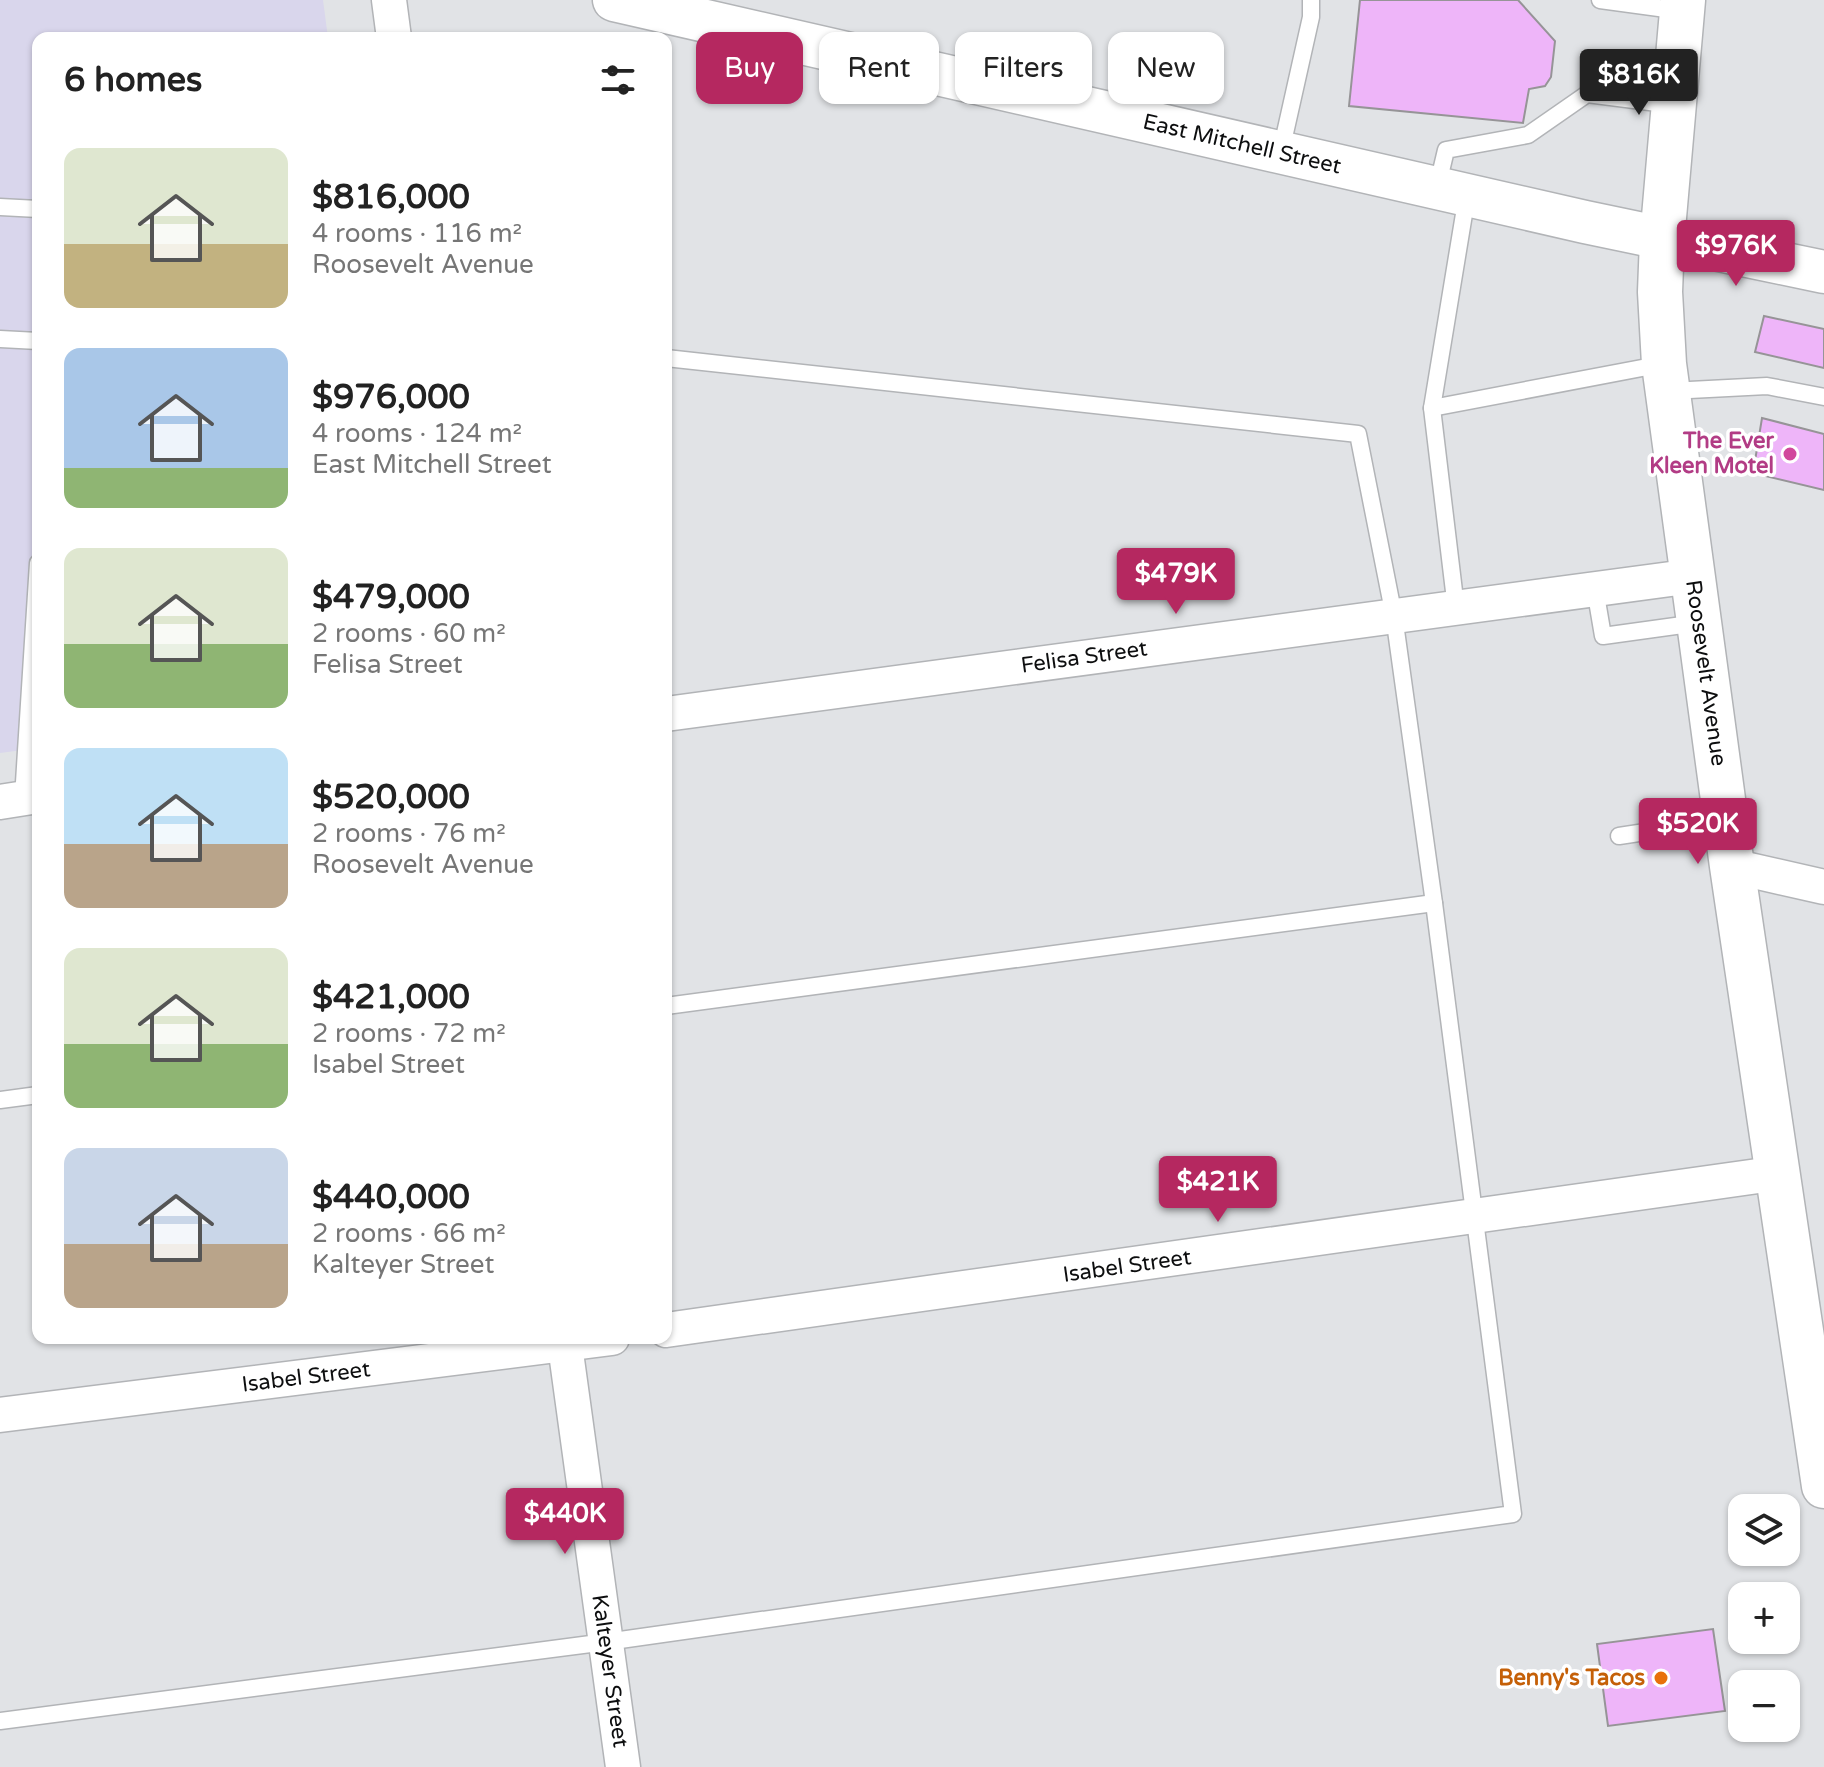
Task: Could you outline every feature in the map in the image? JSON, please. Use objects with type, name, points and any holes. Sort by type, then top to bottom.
[{"type":"main road","name":"Roosevelt Avenue","points":[[1683,6],[1662,240],[1660,292],[1666,378],[1732,866],[1824,1486]]},
{"type":"street","points":[[389,0],[393,32]]},
{"type":"street","name":"East Mitchell Street","points":[[614,0],[1662,240],[1824,272]]},
{"type":"street","name":"Felisa Street","points":[[672,713],[1693,576]]},
{"type":"street","points":[[1732,866],[1824,887]]},
{"type":"street","name":"Isabel Street","points":[[672,1329],[1779,1173]]},
{"type":"street","name":"Isabel Street","points":[[0,1415],[542,1344]]},
{"type":"street","name":"Kalteyer Street","points":[[565,1344],[623,1767]]},
{"type":"lane","points":[[1280,152],[1311,17],[1311,0]]},
{"type":"lane","points":[[1600,0],[1683,6]]},
{"type":"lane","points":[[1456,608],[1432,408],[1452,191],[1446,150],[1528,135],[1587,94],[1674,106]]},
{"type":"lane","points":[[0,207],[32,209]]},
{"type":"lane","points":[[0,339],[32,341]]},
{"type":"lane","points":[[0,1721],[606,1642],[1513,1514],[1394,616],[1358,434],[672,359]]},
{"type":"lane","points":[[1432,408],[1666,378],[1767,386],[1824,397]]},
{"type":"lane","points":[[1595,589],[1603,636],[1699,623]]},
{"type":"lane","points":[[20,799],[32,642]]},
{"type":"lane","points":[[1619,836],[1726,820]]},
{"type":"lane","points":[[672,1005],[1434,903]]},
{"type":"lane","points":[[0,1100],[32,1096]]},
{"type":"shaded area","points":[[0,0],[323,0],[327,32],[32,32],[32,749],[0,753]]},
{"type":"building","points":[[1360,0],[1518,0],[1555,41],[1551,77],[1545,86],[1529,89],[1523,123],[1349,106]]},
{"type":"building","points":[[1764,316],[1824,329],[1824,368],[1755,352]]},
{"type":"building","name":"The Ever Kleen Motel","points":[[1762,418],[1824,434],[1824,490],[1753,473]]},
{"type":"building","name":"Benny's Tacos","points":[[1713,1629],[1725,1711],[1608,1726],[1597,1644]]},
{"type":"place","name":"The Ever Kleen Motel","points":[[1790,454]]},
{"type":"place","name":"Benny's Tacos","points":[[1661,1678]]}]
